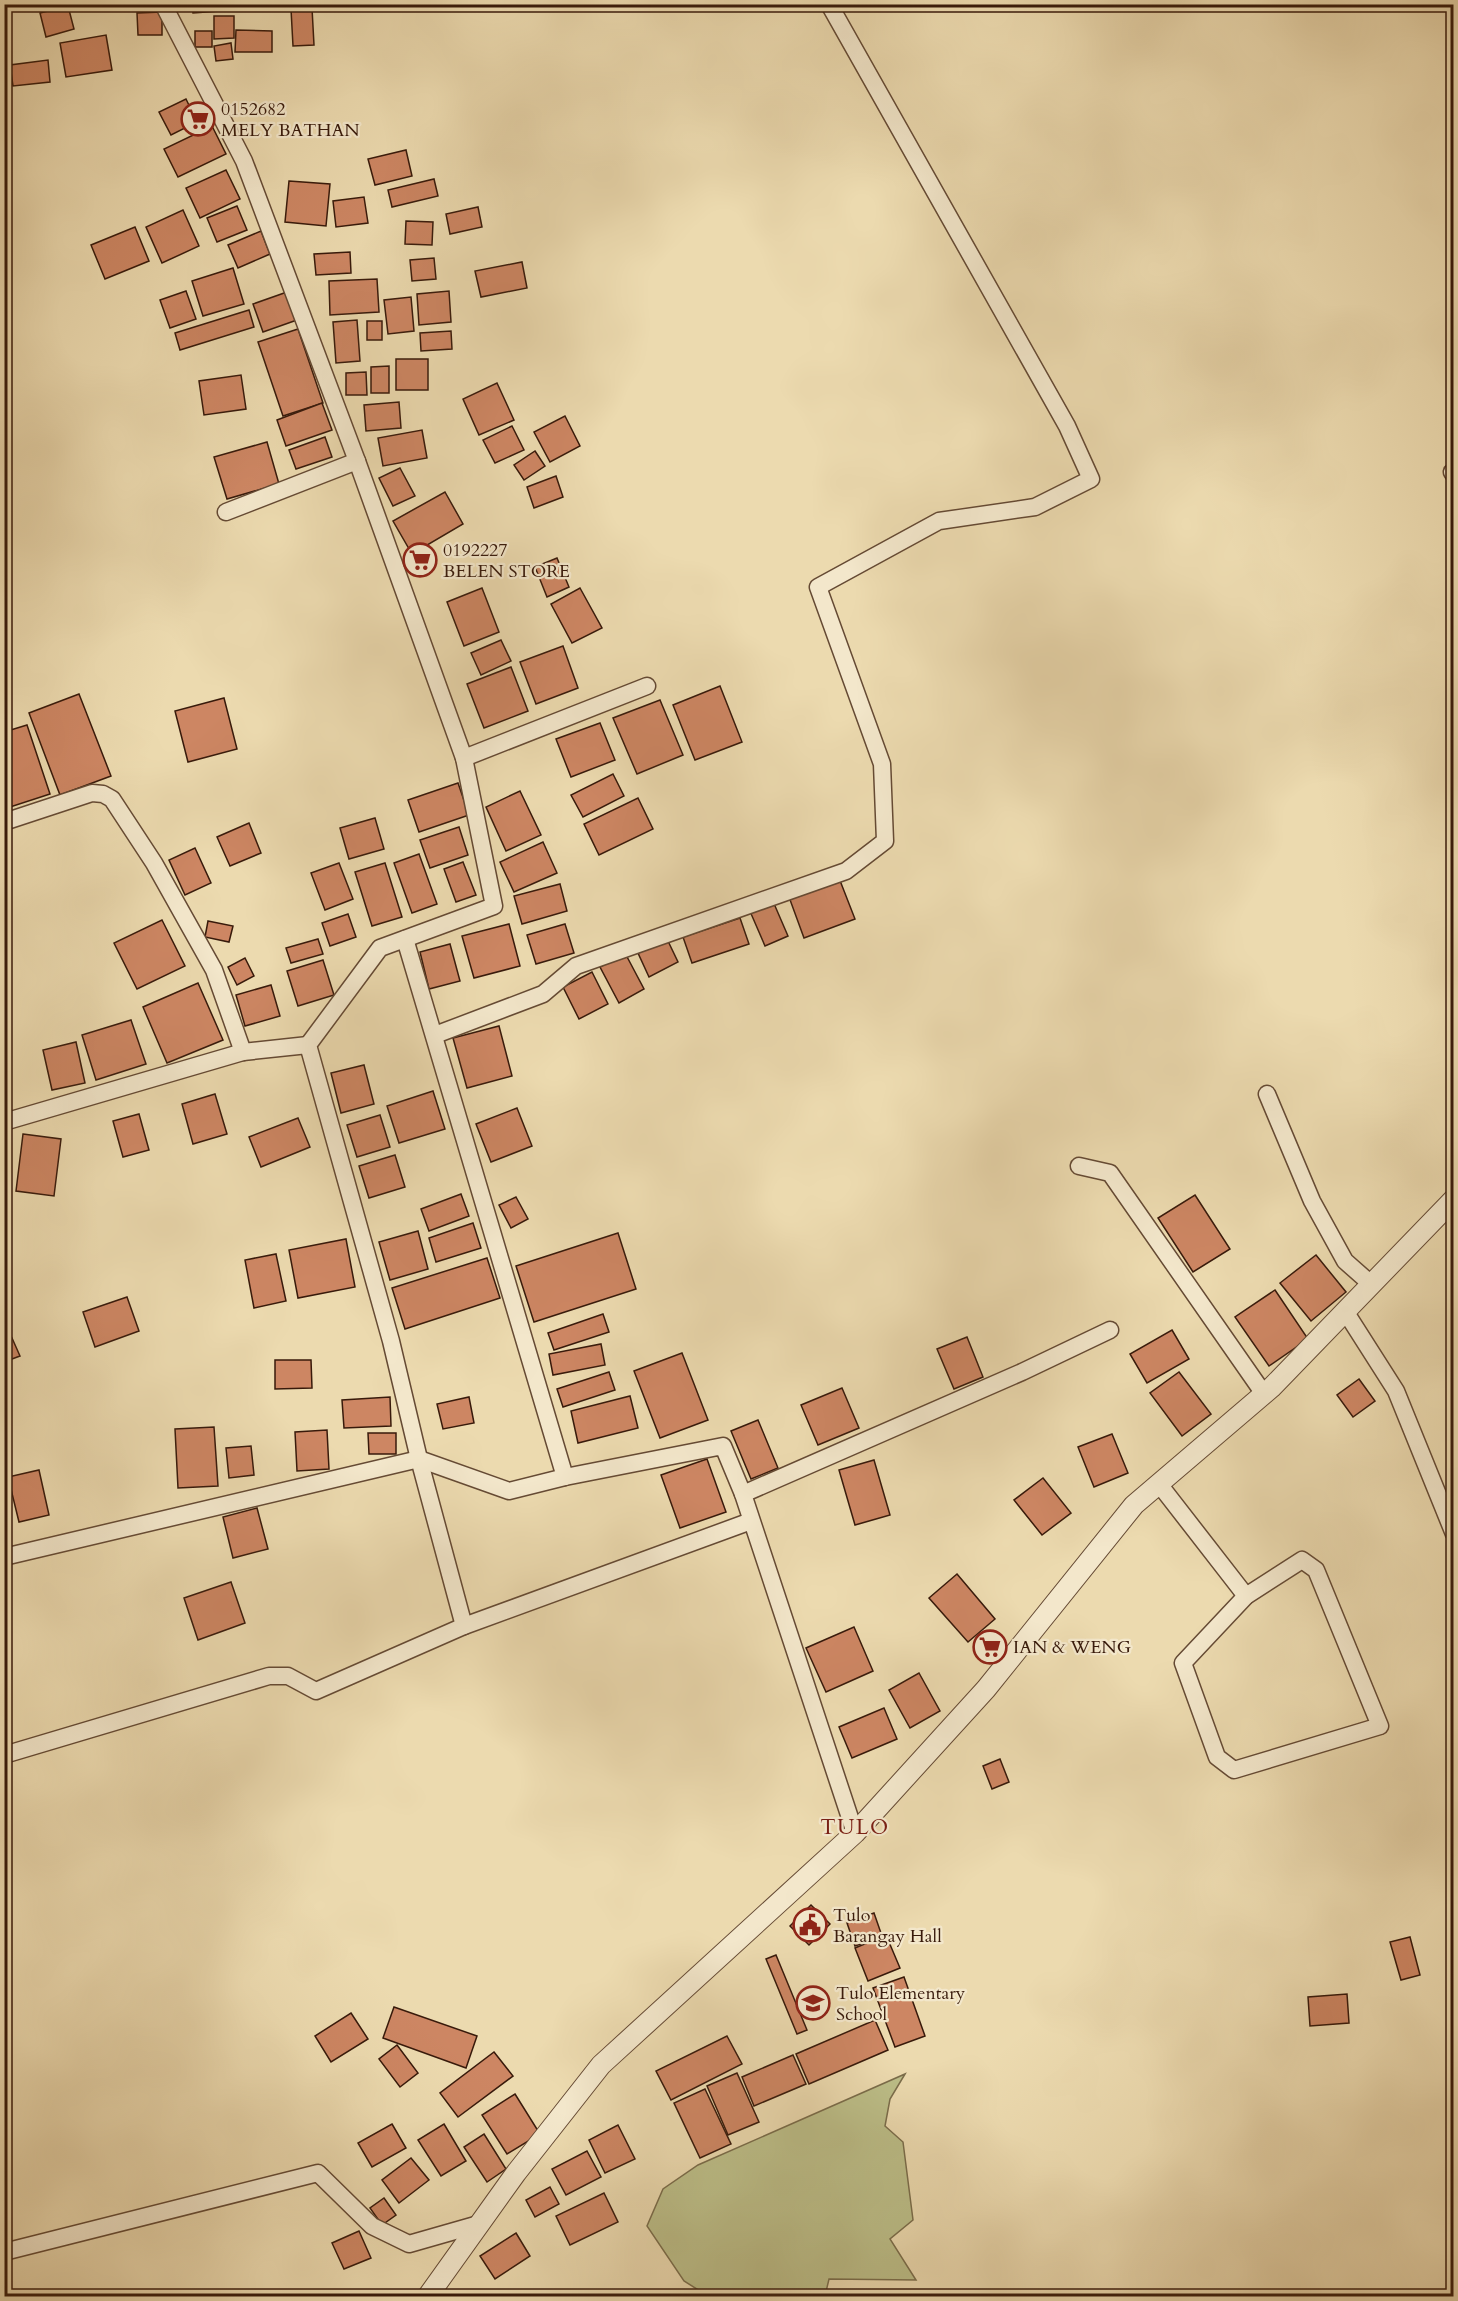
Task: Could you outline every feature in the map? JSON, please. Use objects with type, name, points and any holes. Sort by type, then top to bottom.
[{"type":"street","points":[[4,1122],[243,1052],[308,1045],[380,948],[494,906],[464,758],[357,460],[244,161],[162,4]]},
{"type":"street","points":[[435,1035],[543,994],[576,966],[846,871],[885,841],[882,764],[818,586],[939,521],[1035,507],[1091,479],[1067,426],[828,4]]},
{"type":"street","points":[[226,512],[357,460]]},
{"type":"street","points":[[464,758],[647,686]]},
{"type":"street","points":[[4,822],[92,793],[104,794],[112,799],[154,863],[214,970],[243,1052]]},
{"type":"street","points":[[405,939],[565,1477]]},
{"type":"street","points":[[308,1045],[391,1341],[419,1460],[464,1626]]},
{"type":"street","points":[[1267,1094],[1312,1200],[1345,1262],[1371,1284]]},
{"type":"street","points":[[1079,1166],[1110,1173],[1264,1394]]},
{"type":"street","points":[[428,2296],[479,2224],[601,2065],[855,1833],[986,1689],[1134,1505],[1264,1394],[1454,1198]]},
{"type":"street","points":[[1345,1311],[1395,1391],[1454,1534]]},
{"type":"street","points":[[743,1494],[1012,1376],[1110,1330]]},
{"type":"street","points":[[4,1557],[419,1460],[509,1491],[565,1477],[723,1446],[743,1494],[855,1833]]},
{"type":"street","points":[[1159,1484],[1246,1596]]},
{"type":"street","points":[[4,1755],[269,1676],[288,1676],[316,1691],[464,1626],[751,1521]]},
{"type":"street","points":[[1302,1560],[1316,1570],[1380,1726],[1234,1770],[1217,1757],[1183,1663],[1246,1596],[1302,1560]]},
{"type":"street","points":[[4,2252],[318,2173],[372,2226],[409,2244],[479,2224]]},
{"type":"green space","points":[[905,2074],[890,2099],[885,2126],[903,2142],[913,2220],[890,2239],[916,2280],[829,2279],[825,2296],[708,2296],[684,2281],[647,2226],[663,2189],[698,2165]]},
{"type":"building","points":[[192,4],[234,4],[234,10],[193,13]]},
{"type":"building","points":[[68,6],[74,29],[46,37],[40,13]]},
{"type":"building","points":[[312,8],[314,45],[293,46],[291,9]]},
{"type":"building","points":[[162,12],[162,35],[138,35],[137,13]]},
{"type":"building","points":[[214,16],[234,16],[234,38],[214,39]]},
{"type":"building","points":[[236,30],[272,31],[272,52],[235,52]]},
{"type":"building","points":[[195,31],[212,31],[212,47],[195,47]]},
{"type":"building","points":[[106,35],[112,70],[66,77],[60,43]]},
{"type":"building","points":[[231,43],[233,59],[216,61],[214,46]]},
{"type":"building","points":[[48,60],[50,82],[13,86],[10,65]]},
{"type":"building","points":[[186,99],[197,122],[171,135],[159,112]]},
{"type":"building","points":[[212,126],[226,154],[178,177],[164,149]]},
{"type":"building","points":[[406,150],[412,176],[375,185],[368,159]]},
{"type":"building","points":[[226,170],[240,199],[200,218],[186,188]]},
{"type":"building","points":[[434,179],[438,196],[392,207],[388,190]]},
{"type":"building","points":[[289,181],[330,184],[326,226],[285,222]]},
{"type":"building","points":[[364,197],[368,223],[336,227],[333,201]]},
{"type":"building","points":[[237,206],[247,230],[217,242],[207,218]]},
{"type":"building","points":[[478,207],[482,227],[450,234],[446,214]]},
{"type":"building","points":[[183,210],[199,246],[162,263],[146,227]]},
{"type":"building","points":[[406,221],[433,222],[432,245],[405,244]]},
{"type":"building","points":[[135,227],[149,261],[105,279],[91,245]]},
{"type":"building","points":[[261,231],[270,254],[238,268],[228,245]]},
{"type":"building","points":[[350,252],[351,273],[316,275],[314,254]]},
{"type":"building","points":[[434,258],[436,279],[412,281],[410,260]]},
{"type":"building","points":[[522,262],[527,288],[481,297],[475,271]]},
{"type":"building","points":[[233,268],[244,304],[203,316],[192,281]]},
{"type":"building","points":[[377,279],[379,312],[330,315],[329,281]]},
{"type":"building","points":[[186,291],[196,319],[170,328],[160,300]]},
{"type":"building","points":[[449,291],[451,322],[419,325],[417,294]]},
{"type":"building","points":[[287,292],[297,320],[263,332],[253,304]]},
{"type":"building","points":[[411,297],[414,331],[388,334],[384,300]]},
{"type":"building","points":[[249,310],[254,327],[180,350],[175,333]]},
{"type":"building","points":[[357,320],[360,361],[336,363],[333,322]]},
{"type":"building","points":[[367,321],[382,321],[382,340],[367,340]]},
{"type":"building","points":[[298,329],[323,403],[283,416],[258,342]]},
{"type":"building","points":[[451,331],[452,349],[421,351],[420,333]]},
{"type":"building","points":[[396,359],[428,359],[428,390],[396,390]]},
{"type":"building","points":[[389,366],[389,393],[371,393],[371,367]]},
{"type":"building","points":[[366,372],[367,395],[346,395],[346,373]]},
{"type":"building","points":[[241,375],[246,409],[204,415],[199,381]]},
{"type":"building","points":[[497,383],[514,420],[479,435],[463,399]]},
{"type":"building","points":[[399,402],[401,428],[366,431],[364,405]]},
{"type":"building","points":[[322,403],[332,430],[286,446],[277,420]]},
{"type":"building","points":[[565,416],[580,446],[550,462],[534,432]]},
{"type":"building","points":[[512,426],[524,450],[495,463],[483,440]]},
{"type":"building","points":[[422,430],[427,458],[383,466],[378,438]]},
{"type":"building","points":[[325,437],[332,457],[296,469],[289,450]]},
{"type":"building","points":[[267,442],[279,484],[227,499],[214,457]]},
{"type":"building","points":[[535,451],[545,466],[524,480],[514,465]]},
{"type":"building","points":[[400,468],[415,496],[393,506],[379,478]]},
{"type":"building","points":[[556,476],[563,497],[534,508],[527,487]]},
{"type":"building","points":[[445,492],[463,524],[412,554],[393,521]]},
{"type":"building","points":[[557,558],[569,587],[547,597],[535,567]]},
{"type":"building","points":[[482,588],[499,632],[464,646],[447,602]]},
{"type":"building","points":[[580,588],[602,628],[572,643],[551,604]]},
{"type":"building","points":[[501,640],[511,661],[481,675],[471,653]]},
{"type":"building","points":[[563,646],[578,688],[536,704],[520,662]]},
{"type":"building","points":[[511,667],[528,711],[484,728],[467,684]]},
{"type":"building","points":[[720,686],[742,742],[695,760],[673,705]]},
{"type":"building","points":[[79,694],[111,776],[60,795],[29,713]]},
{"type":"building","points":[[224,698],[237,749],[188,762],[175,711]]},
{"type":"building","points":[[660,700],[683,755],[637,774],[613,718]]},
{"type":"building","points":[[600,723],[615,760],[571,777],[556,739]]},
{"type":"building","points":[[27,725],[50,794],[4,809],[4,732]]},
{"type":"building","points":[[613,774],[624,796],[583,817],[571,795]]},
{"type":"building","points":[[458,783],[469,815],[419,832],[408,800]]},
{"type":"building","points":[[520,791],[541,835],[506,851],[486,807]]},
{"type":"building","points":[[638,798],[653,829],[599,855],[584,824]]},
{"type":"building","points":[[375,818],[384,849],[349,859],[340,828]]},
{"type":"building","points":[[249,823],[261,853],[230,866],[217,837]]},
{"type":"building","points":[[459,827],[468,855],[430,868],[420,840]]},
{"type":"building","points":[[543,842],[557,873],[514,892],[500,862]]},
{"type":"building","points":[[195,848],[211,883],[185,895],[169,860]]},
{"type":"building","points":[[419,854],[437,904],[412,913],[394,863]]},
{"type":"building","points":[[463,862],[476,895],[456,902],[444,869]]},
{"type":"building","points":[[339,863],[353,899],[325,910],[311,873]]},
{"type":"building","points":[[385,863],[402,917],[372,926],[355,872]]},
{"type":"building","points":[[839,878],[855,919],[804,938],[789,897]]},
{"type":"building","points":[[560,884],[567,911],[522,924],[514,896]]},
{"type":"building","points":[[772,899],[788,936],[765,946],[749,909]]},
{"type":"building","points":[[348,914],[356,937],[330,946],[322,923]]},
{"type":"building","points":[[740,918],[749,944],[692,963],[683,937]]},
{"type":"building","points":[[162,920],[185,966],[137,989],[114,943]]},
{"type":"building","points":[[208,921],[233,926],[229,942],[205,937]]},
{"type":"building","points":[[509,924],[520,966],[474,978],[462,936]]},
{"type":"building","points":[[565,924],[574,953],[536,964],[527,935]]},
{"type":"building","points":[[318,939],[323,954],[291,963],[286,948]]},
{"type":"building","points":[[667,939],[678,962],[649,977],[638,953]]},
{"type":"building","points":[[450,944],[460,981],[429,989],[420,952]]},
{"type":"building","points":[[625,953],[644,989],[619,1003],[600,967]]},
{"type":"building","points":[[245,958],[254,976],[237,985],[228,967]]},
{"type":"building","points":[[323,960],[334,995],[298,1006],[287,971]]},
{"type":"building","points":[[592,972],[608,1004],[579,1019],[563,987]]},
{"type":"building","points":[[198,983],[223,1040],[167,1063],[143,1007]]},
{"type":"building","points":[[271,985],[280,1016],[245,1026],[236,995]]},
{"type":"building","points":[[131,1020],[146,1064],[96,1080],[82,1035]]},
{"type":"building","points":[[499,1026],[512,1076],[467,1088],[453,1038]]},
{"type":"building","points":[[76,1042],[85,1083],[52,1090],[43,1050]]},
{"type":"building","points":[[364,1065],[374,1104],[341,1113],[331,1073]]},
{"type":"building","points":[[433,1091],[445,1129],[399,1143],[387,1106]]},
{"type":"building","points":[[215,1094],[227,1134],[193,1144],[182,1104]]},
{"type":"building","points":[[517,1108],[532,1146],[491,1162],[476,1124]]},
{"type":"building","points":[[139,1114],[149,1150],[123,1157],[113,1121]]},
{"type":"building","points":[[380,1115],[390,1147],[357,1157],[347,1125]]},
{"type":"building","points":[[298,1118],[310,1147],[261,1167],[249,1137]]},
{"type":"building","points":[[23,1134],[61,1139],[54,1196],[16,1191]]},
{"type":"building","points":[[4,1149],[8,1149],[8,1200],[4,1200]]},
{"type":"building","points":[[395,1155],[405,1187],[369,1198],[359,1166]]},
{"type":"building","points":[[461,1194],[469,1216],[429,1231],[421,1209]]},
{"type":"building","points":[[1195,1195],[1230,1249],[1193,1272],[1158,1218]]},
{"type":"building","points":[[516,1197],[528,1219],[511,1228],[499,1205]]},
{"type":"building","points":[[473,1223],[481,1248],[436,1262],[429,1238]]},
{"type":"building","points":[[418,1231],[428,1269],[390,1280],[379,1242]]},
{"type":"building","points":[[618,1233],[636,1289],[534,1322],[516,1266]]},
{"type":"building","points":[[346,1239],[355,1287],[298,1298],[289,1250]]},
{"type":"building","points":[[276,1254],[286,1301],[254,1308],[245,1260]]},
{"type":"building","points":[[1316,1255],[1346,1292],[1311,1321],[1280,1283]]},
{"type":"building","points":[[487,1258],[500,1298],[405,1329],[392,1288]]},
{"type":"building","points":[[1275,1290],[1308,1339],[1269,1366],[1235,1317]]},
{"type":"building","points":[[127,1297],[139,1331],[95,1347],[83,1312]]},
{"type":"building","points":[[603,1314],[609,1332],[554,1350],[548,1333]]},
{"type":"building","points":[[4,1320],[20,1356],[4,1362]]},
{"type":"building","points":[[1172,1330],[1189,1359],[1147,1383],[1130,1354]]},
{"type":"building","points":[[967,1337],[983,1377],[954,1389],[937,1349]]},
{"type":"building","points":[[601,1344],[605,1365],[553,1375],[549,1354]]},
{"type":"building","points":[[682,1353],[708,1420],[660,1438],[634,1371]]},
{"type":"building","points":[[275,1360],[311,1360],[312,1388],[275,1389]]},
{"type":"building","points":[[609,1372],[615,1390],[563,1407],[557,1389]]},
{"type":"building","points":[[1179,1372],[1211,1414],[1182,1436],[1150,1393]]},
{"type":"building","points":[[1359,1379],[1375,1401],[1353,1417],[1337,1395]]},
{"type":"building","points":[[842,1388],[859,1428],[818,1445],[801,1405]]},
{"type":"building","points":[[630,1396],[638,1428],[578,1443],[571,1411]]},
{"type":"building","points":[[390,1397],[391,1426],[344,1428],[342,1400]]},
{"type":"building","points":[[469,1397],[474,1423],[443,1429],[437,1404]]},
{"type":"building","points":[[758,1420],[778,1468],[751,1479],[731,1431]]},
{"type":"building","points":[[214,1427],[218,1486],[178,1488],[175,1429]]},
{"type":"building","points":[[327,1430],[329,1469],[297,1471],[295,1432]]},
{"type":"building","points":[[368,1433],[396,1433],[396,1454],[369,1454]]},
{"type":"building","points":[[1112,1434],[1128,1473],[1094,1487],[1078,1447]]},
{"type":"building","points":[[251,1446],[254,1475],[229,1478],[226,1448]]},
{"type":"building","points":[[707,1459],[726,1512],[680,1528],[661,1475]]},
{"type":"building","points":[[874,1460],[890,1515],[855,1525],[839,1470]]},
{"type":"building","points":[[39,1470],[49,1515],[19,1522],[8,1477]]},
{"type":"building","points":[[1043,1478],[1071,1513],[1042,1535],[1014,1500]]},
{"type":"building","points":[[257,1508],[268,1549],[233,1558],[223,1517]]},
{"type":"building","points":[[957,1574],[995,1619],[968,1642],[929,1598]]},
{"type":"building","points":[[231,1582],[245,1623],[198,1640],[184,1598]]},
{"type":"building","points":[[854,1627],[873,1671],[826,1692],[806,1648]]},
{"type":"building","points":[[919,1673],[940,1711],[910,1728],[889,1690]]},
{"type":"building","points":[[884,1708],[897,1739],[852,1758],[839,1727]]},
{"type":"building","points":[[1000,1759],[1009,1782],[992,1789],[983,1766]]},
{"type":"building","name":"Tulo Barangay Hall","points":[[811,1905],[830,1924],[809,1945],[790,1926]]},
{"type":"building","points":[[874,1913],[882,1936],[855,1946],[847,1923]]},
{"type":"building","points":[[886,1935],[900,1968],[868,1981],[855,1948]]},
{"type":"building","points":[[1410,1937],[1420,1975],[1401,1980],[1390,1942]]},
{"type":"building","points":[[776,1955],[807,2030],[797,2034],[766,1959]]},
{"type":"building","points":[[904,1977],[925,2036],[895,2047],[873,1988]]},
{"type":"building","points":[[1347,1994],[1349,2023],[1310,2026],[1308,1997]]},
{"type":"building","points":[[394,2007],[477,2036],[466,2068],[383,2038]]},
{"type":"building","points":[[351,2013],[368,2039],[331,2062],[315,2036]]},
{"type":"building","points":[[875,2020],[888,2050],[809,2084],[796,2054]]},
{"type":"building","points":[[727,2036],[742,2064],[671,2100],[656,2071]]},
{"type":"building","points":[[397,2045],[418,2073],[400,2087],[379,2059]]},
{"type":"building","points":[[494,2052],[513,2076],[458,2117],[440,2093]]},
{"type":"building","points":[[793,2055],[806,2084],[754,2106],[742,2077]]},
{"type":"building","points":[[737,2073],[759,2122],[728,2135],[707,2086]]},
{"type":"building","points":[[705,2089],[731,2144],[700,2158],[674,2103]]},
{"type":"building","points":[[515,2094],[540,2134],[507,2154],[482,2115]]},
{"type":"building","points":[[392,2124],[406,2148],[372,2167],[358,2143]]},
{"type":"building","points":[[444,2124],[466,2161],[441,2176],[418,2140]]},
{"type":"building","points":[[618,2125],[635,2159],[605,2173],[589,2140]]},
{"type":"building","points":[[484,2134],[506,2169],[487,2182],[464,2147]]},
{"type":"building","points":[[587,2151],[601,2177],[566,2195],[552,2169]]},
{"type":"building","points":[[411,2158],[429,2180],[399,2203],[382,2180]]},
{"type":"building","points":[[550,2187],[559,2204],[535,2217],[526,2200]]},
{"type":"building","points":[[604,2193],[618,2222],[570,2245],[556,2216]]},
{"type":"building","points":[[384,2198],[396,2215],[382,2225],[370,2208]]},
{"type":"building","points":[[359,2231],[371,2258],[344,2269],[332,2243]]},
{"type":"building","points":[[516,2233],[530,2256],[495,2279],[480,2256]]},
{"type":"place","name":"0152682 MELY BATHAN","points":[[198,119]]},
{"type":"place","name":"0192227 BELEN STORE","points":[[420,560]]},
{"type":"place","name":"IAN & WENG","points":[[990,1647]]},
{"type":"place","name":"Tulo Barangay Hall","points":[[810,1925]]},
{"type":"place","name":"Tulo Elementary School","points":[[813,2003]]},
{"type":"district","name":"TULO","points":[[855,1827]]}]
